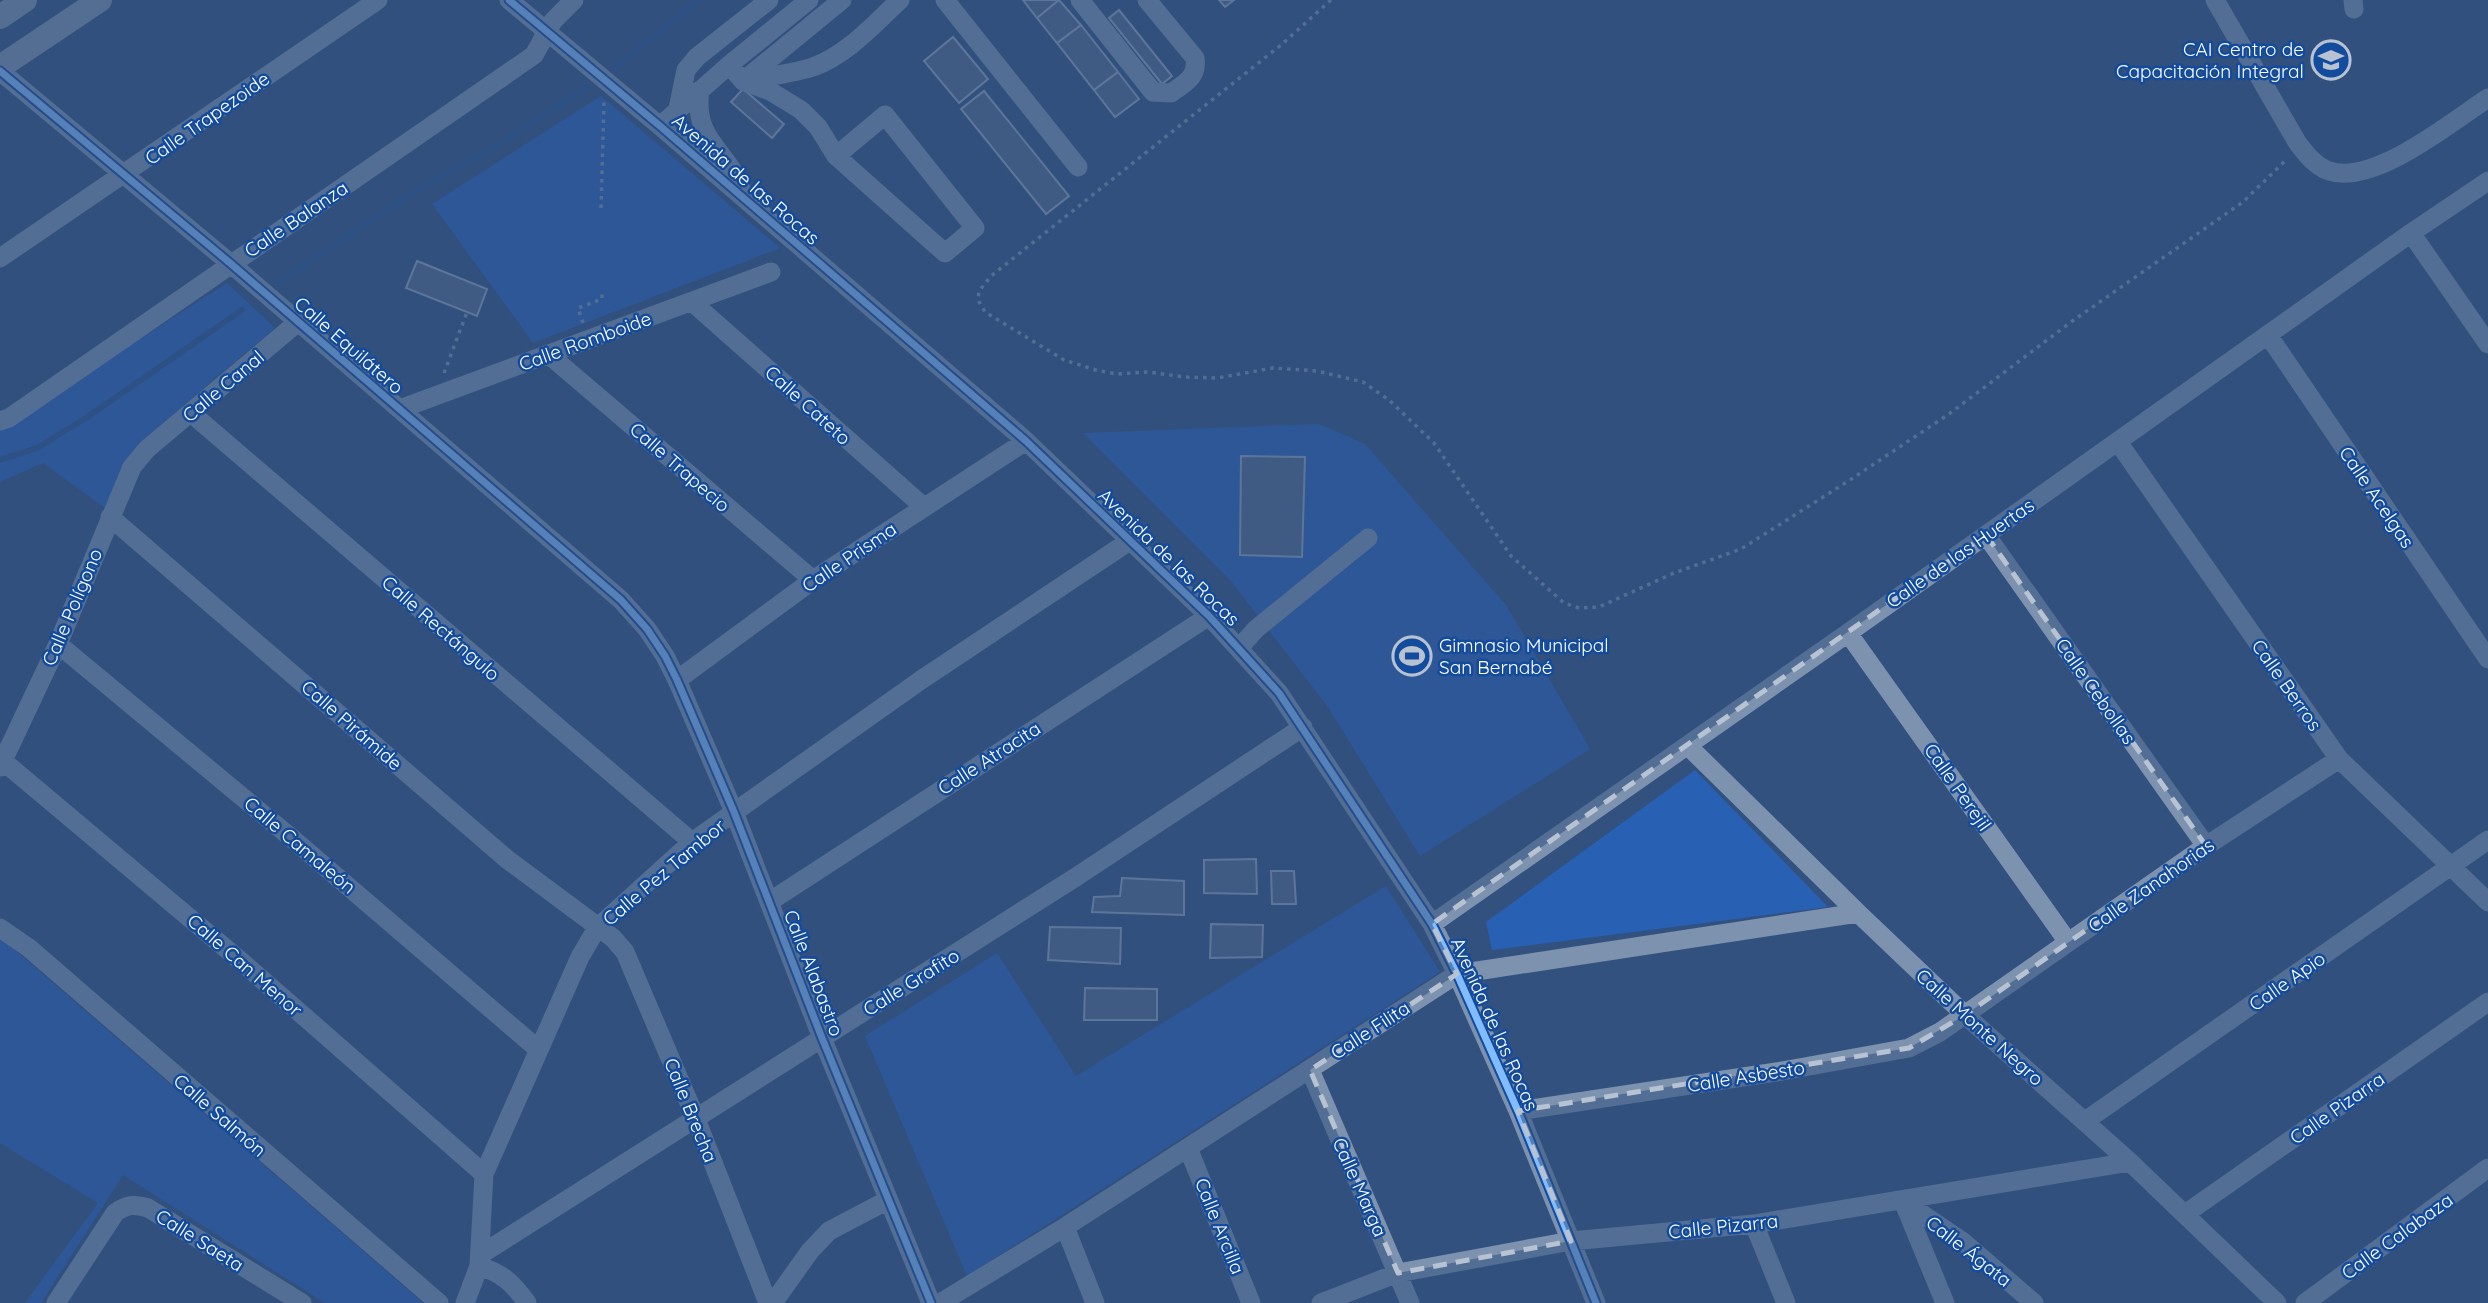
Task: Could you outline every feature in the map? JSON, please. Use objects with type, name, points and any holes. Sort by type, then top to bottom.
[{"type":"main road","points":[[0,18],[25,0]]},
{"type":"main road","points":[[0,69],[100,0]]},
{"type":"street","name":"Calle Trapezoide","points":[[0,258],[378,0]]},
{"type":"street","name":"Avenida de las Rocas","points":[[509,0],[660,126],[1026,441],[1209,616],[1279,693],[1432,924],[1518,1111],[1596,1303]]},
{"type":"street","name":"Calle Balanza","points":[[0,421],[9,418],[235,268],[534,55],[560,12],[574,0]]},
{"type":"street","points":[[678,109],[686,70],[697,57],[769,0]]},
{"type":"street","points":[[660,126],[808,0]]},
{"type":"street","points":[[743,81],[842,0]]},
{"type":"street","points":[[704,87],[786,74],[816,66],[838,54],[900,0]]},
{"type":"street","points":[[945,0],[1078,167]]},
{"type":"street","points":[[1080,0],[1153,92],[1171,93],[1192,77],[1196,68],[1195,58],[1147,0]]},
{"type":"street","points":[[2215,0],[2297,142],[2308,156],[2328,171],[2360,173],[2394,159],[2488,98]]},
{"type":"street","points":[[729,65],[743,81],[770,91],[801,110],[818,127],[835,156],[945,253],[975,228],[885,115],[835,156]]},
{"type":"street","name":"Calle Equilátero","points":[[0,69],[621,600],[647,629],[665,656]]},
{"type":"street","points":[[704,87],[699,116],[702,129],[733,170],[743,197]]},
{"type":"street","name":"Calle de las Huertas","points":[[1432,924],[2488,181]]},
{"type":"street","points":[[2411,233],[2488,344]]},
{"type":"street","name":"Calle Romboide","points":[[400,409],[771,272]]},
{"type":"street","name":"Calle Cateto","points":[[691,302],[924,508]]},
{"type":"street","name":"Calle Canal","points":[[147,449],[298,322]]},
{"type":"street","name":"Calle Acelgas","points":[[2268,335],[2488,659]]},
{"type":"street","name":"Calle Trapecio","points":[[548,354],[813,580]]},
{"type":"street","name":"Calle Rectángulo","points":[[191,413],[692,842]]},
{"type":"street","name":"Calle Prisma","points":[[677,680],[813,580],[1026,441]]},
{"type":"street","name":"Calle Berros","points":[[2118,442],[2339,759],[2488,902]]},
{"type":"street","name":"Calle Polígono","points":[[1,764],[58,644],[132,467],[147,449]]},
{"type":"street","name":"Calle Pirámide","points":[[110,517],[508,860],[597,928]]},
{"type":"street","name":"Calle Cebollas","points":[[1986,535],[2206,846]]},
{"type":"street","points":[[1239,648],[1256,629],[1368,538]]},
{"type":"street","name":"Calle Pez Tambor","points":[[465,1303],[479,1260],[484,1174],[580,957],[597,928],[692,842],[921,680],[1131,540]]},
{"type":"street","name":"Calle Atracita","points":[[769,902],[1209,616]]},
{"type":"street","name":"Calle Perejil","points":[[1849,633],[2068,942]]},
{"type":"street","name":"Calle Camaleón","points":[[58,644],[294,840],[538,1051]]},
{"type":"street","name":"Calle Alabastro","points":[[665,656],[734,812],[822,1038],[931,1303]]},
{"type":"street","name":"Calle Grafito","points":[[479,1260],[1076,877],[1303,727]]},
{"type":"street","name":"Calle Monte Negro","points":[[1688,746],[1965,1015],[2085,1121],[2277,1303]]},
{"type":"street","name":"Calle Zanahorias","points":[[1965,1015],[2206,846],[2339,759]]},
{"type":"street","name":"Calle Can Menor","points":[[1,764],[242,961],[484,1174]]},
{"type":"street","name":"Calle Apio","points":[[2085,1121],[2488,840]]},
{"type":"street","name":"Calle Filita","points":[[940,1303],[1065,1227],[1457,974],[1858,913]]},
{"type":"street","name":"Calle Brecha","points":[[597,928],[625,952],[771,1303]]},
{"type":"street","name":"Calle Salmón","points":[[0,929],[29,948],[439,1303]]},
{"type":"street","name":"Calle Pizarra","points":[[2185,1214],[2488,1002]]},
{"type":"street","name":"Calle Asbesto","points":[[1518,1111],[1782,1071],[1909,1048],[1965,1015]]},
{"type":"street","name":"Calle Marga","points":[[1310,1070],[1410,1303]]},
{"type":"street","name":"Calle Arcilla","points":[[1188,1148],[1251,1303]]},
{"type":"street","name":"Calle Pizarra","points":[[1321,1303],[1398,1273],[1571,1241],[1754,1224],[2130,1163]]},
{"type":"street","name":"Calle Calabaza","points":[[2305,1303],[2488,1168]]},
{"type":"street","points":[[771,1303],[810,1251],[829,1231],[888,1200]]},
{"type":"street","points":[[1903,1201],[1945,1303]]},
{"type":"street","name":"Calle Ágata","points":[[1903,1201],[1962,1241],[2034,1303]]},
{"type":"street","name":"Calle Saeta","points":[[57,1303],[115,1213],[124,1206],[135,1204],[148,1208],[302,1303]]},
{"type":"street","points":[[1754,1224],[1786,1303]]},
{"type":"street","points":[[1065,1227],[1095,1303]]},
{"type":"street","points":[[479,1260],[513,1283],[527,1303]]},
{"type":"path","points":[[1331,0],[1281,45],[991,276],[979,291],[978,300],[985,312],[1017,333],[1064,360],[1096,370],[1116,374],[1149,372],[1217,378],[1273,368],[1317,370],[1363,382],[1389,400],[1434,443],[1511,556],[1564,603],[1579,608],[1599,607],[1674,573],[1741,549],[1850,480],[1949,414],[2071,322],[2243,202],[2284,164],[2297,142]]},
{"type":"path","points":[[601,208],[604,97],[613,86]]},
{"type":"path","points":[[589,340],[578,309],[602,299],[602,290]]},
{"type":"path","points":[[436,395],[467,312]]},
{"type":"highlighted area","points":[[1986,535],[2206,846],[1965,1015],[1909,1048],[1518,1111],[1571,1241],[1398,1273],[1310,1070],[1457,974],[1432,924]]},
{"type":"shaded area","points":[[601,96],[780,248],[533,343],[432,204]]},
{"type":"shaded area","points":[[227,283],[275,328],[138,444],[108,510],[43,463],[0,482],[0,429]]},
{"type":"shaded area","name":"Gimnasio Municipal San Bernabé","points":[[1319,424],[1365,444],[1506,605],[1590,749],[1420,856],[1328,707],[1231,581],[1083,433]]},
{"type":"shaded area","points":[[1695,770],[1828,907],[1492,950],[1486,922]]},
{"type":"shaded area","points":[[1386,886],[1440,972],[967,1276],[865,1036],[997,953],[1076,1076]]},
{"type":"shaded area","points":[[0,937],[423,1303],[325,1303],[123,1175],[41,1303],[25,1303],[98,1203],[0,1143]]},
{"type":"building","points":[[1023,0],[1059,0],[1037,18]]},
{"type":"building","points":[[1059,0],[1081,25],[1057,43],[1037,18]]},
{"type":"building","points":[[1219,0],[1234,0],[1225,7]]},
{"type":"building","points":[[1119,10],[1172,76],[1162,84],[1109,18]]},
{"type":"building","points":[[1081,25],[1118,72],[1094,90],[1057,43]]},
{"type":"building","points":[[953,37],[988,79],[959,103],[924,61]]},
{"type":"building","points":[[1118,72],[1139,99],[1115,117],[1094,90]]},
{"type":"building","points":[[743,89],[784,124],[772,138],[731,102]]},
{"type":"building","points":[[984,91],[1069,196],[1046,214],[961,109]]},
{"type":"building","points":[[417,261],[487,289],[477,316],[406,288]]},
{"type":"building","points":[[1241,456],[1305,457],[1302,557],[1240,555]]},
{"type":"building","points":[[1256,859],[1257,894],[1204,893],[1204,860]]},
{"type":"building","points":[[1271,871],[1294,871],[1296,904],[1272,904]]},
{"type":"building","points":[[1122,878],[1184,881],[1184,915],[1092,912],[1094,897],[1120,896]]},
{"type":"building","points":[[1211,924],[1263,925],[1262,957],[1210,958]]},
{"type":"building","points":[[1050,927],[1121,928],[1120,964],[1048,960]]},
{"type":"building","points":[[1085,988],[1157,989],[1157,1020],[1084,1020]]},
{"type":"waterway","points":[[616,67],[699,0]]},
{"type":"waterway","points":[[277,283],[409,195],[509,138],[587,87]]},
{"type":"waterway","points":[[0,460],[37,448],[86,418],[242,310]]},
{"type":"cycle path","points":[[509,0],[660,126],[1026,441],[1209,616],[1279,693],[1432,924],[1518,1111],[1596,1303]]},
{"type":"cycle path","points":[[0,71],[230,263],[621,600],[647,629],[677,680],[734,812],[822,1038],[931,1303]]},
{"type":"place","name":"CAI Centro de Capacitación Integral","points":[[2331,60]]},
{"type":"place","name":"Gimnasio Municipal San Bernabé","points":[[1412,656]]}]
